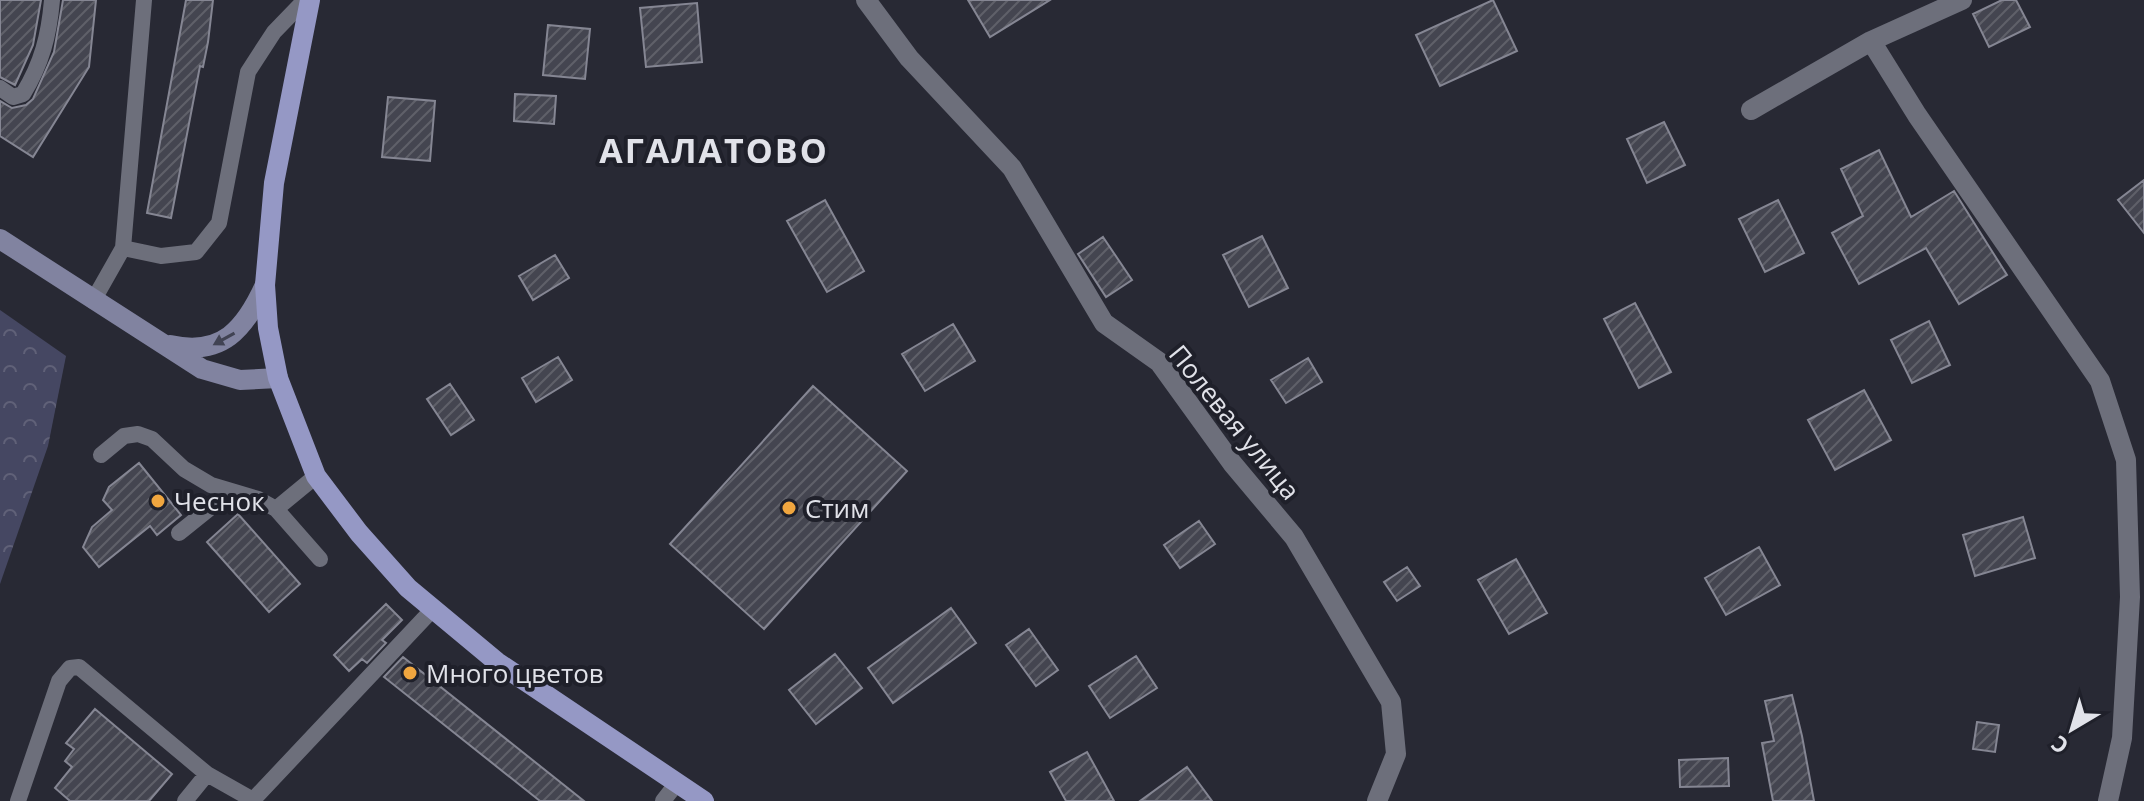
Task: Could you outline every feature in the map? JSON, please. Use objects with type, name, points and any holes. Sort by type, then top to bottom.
[{"type":"main road","points":[[308,0],[274,183],[265,285],[268,328],[278,378],[316,476],[359,533],[408,588],[433,609],[497,662],[704,801]]},
{"type":"main road","points":[[0,239],[202,369],[240,380],[278,378]]},
{"type":"main road","points":[[158,342],[191,349],[217,344],[237,332],[254,310],[265,285]]},
{"type":"street","name":"Полевая улица","points":[[866,0],[909,58],[1012,168],[1104,323],[1159,362],[1232,463],[1294,537],[1391,702],[1396,754],[1377,801]]},
{"type":"street","points":[[1751,110],[1871,41],[1962,0]]},
{"type":"street","points":[[1871,41],[1917,115],[2100,381],[2126,460],[2130,597],[2122,738],[2108,801]]},
{"type":"lane","points":[[0,88],[13,97],[23,94],[38,70],[49,34],[52,0]]},
{"type":"lane","points":[[93,301],[123,248],[144,0]]},
{"type":"lane","points":[[123,248],[161,256],[196,252],[219,223],[248,72],[274,32],[308,0]]},
{"type":"lane","points":[[101,455],[124,436],[138,434],[152,439],[184,469],[211,485],[258,499],[276,509],[320,559]]},
{"type":"lane","points":[[276,509],[316,476]]},
{"type":"lane","points":[[179,533],[230,492]]},
{"type":"lane","points":[[18,801],[59,681],[70,668],[79,667],[207,774],[252,800],[433,609]]},
{"type":"lane","points":[[185,801],[207,774]]},
{"type":"lane","points":[[663,801],[677,783]]},
{"type":"green space","points":[[0,310],[66,356],[48,446],[0,584]]},
{"type":"building","points":[[0,0],[41,0],[33,45],[15,85],[0,77]]},
{"type":"building","points":[[63,0],[96,0],[89,67],[33,157],[0,136],[0,101],[12,108],[26,105],[33,99],[54,52]]},
{"type":"building","points":[[186,0],[213,0],[208,42],[203,67],[200,66],[171,218],[147,213]]},
{"type":"building","points":[[968,0],[1050,0],[990,37]]},
{"type":"building","points":[[1493,0],[1517,51],[1440,86],[1416,35]]},
{"type":"building","points":[[2002,0],[2016,0],[2030,27],[1989,47],[1973,14]]},
{"type":"building","points":[[697,3],[702,62],[646,67],[640,8]]},
{"type":"building","points":[[548,25],[590,29],[585,79],[543,75]]},
{"type":"building","points":[[515,94],[556,96],[554,124],[514,121]]},
{"type":"building","points":[[388,97],[435,101],[430,161],[382,157]]},
{"type":"building","points":[[1664,122],[1685,165],[1647,183],[1627,139]]},
{"type":"building","points":[[1879,150],[1911,217],[1954,191],[2007,275],[1959,304],[1926,248],[1859,284],[1832,233],[1863,216],[1841,169]]},
{"type":"building","points":[[2144,180],[2144,233],[2118,200]]},
{"type":"building","points":[[825,200],[864,271],[827,292],[787,221]]},
{"type":"building","points":[[1778,200],[1804,253],[1765,272],[1739,219]]},
{"type":"building","points":[[1262,236],[1288,288],[1249,307],[1223,255]]},
{"type":"building","points":[[1103,237],[1132,280],[1106,297],[1078,254]]},
{"type":"building","points":[[555,255],[569,278],[533,300],[519,276]]},
{"type":"building","points":[[1635,303],[1671,372],[1639,388],[1604,319]]},
{"type":"building","points":[[1929,321],[1950,365],[1912,383],[1891,340]]},
{"type":"building","points":[[953,324],[975,361],[925,391],[902,354]]},
{"type":"building","points":[[558,357],[572,380],[536,402],[522,378]]},
{"type":"building","points":[[1308,358],[1322,382],[1286,403],[1271,380]]},
{"type":"building","points":[[450,384],[474,420],[451,435],[427,399]]},
{"type":"building","name":"Стим","points":[[813,386],[907,471],[764,629],[670,544]]},
{"type":"building","points":[[1864,390],[1891,440],[1835,470],[1808,420]]},
{"type":"building","points":[[139,463],[181,515],[157,535],[150,526],[99,567],[83,547],[92,527],[112,510],[103,500],[109,487]]},
{"type":"building","points":[[238,514],[300,584],[269,612],[207,542]]},
{"type":"building","points":[[2023,517],[2035,558],[1975,576],[1963,535]]},
{"type":"building","points":[[1199,521],[1215,544],[1180,568],[1164,545]]},
{"type":"building","points":[[1759,547],[1780,585],[1726,615],[1705,578]]},
{"type":"building","points":[[1516,559],[1547,613],[1509,634],[1478,580]]},
{"type":"building","points":[[1407,567],[1420,586],[1397,601],[1384,582]]},
{"type":"building","points":[[386,604],[402,620],[382,640],[386,643],[367,663],[362,659],[349,671],[334,655]]},
{"type":"building","points":[[951,608],[976,643],[893,703],[868,668]]},
{"type":"building","points":[[1029,629],[1058,670],[1036,686],[1006,645]]},
{"type":"building","points":[[835,654],[862,688],[816,724],[789,690]]},
{"type":"building","points":[[1136,656],[1157,688],[1110,718],[1089,686]]},
{"type":"building","points":[[403,657],[584,801],[540,801],[384,677]]},
{"type":"building","points":[[1792,695],[1814,801],[1773,801],[1762,743],[1774,741],[1765,701]]},
{"type":"building","points":[[95,709],[172,774],[149,801],[70,801],[55,788],[72,767],[65,761],[74,749],[66,743]]},
{"type":"building","points":[[1977,722],[1999,725],[1995,752],[1973,749]]},
{"type":"building","points":[[1087,752],[1114,801],[1066,801],[1050,772]]},
{"type":"building","points":[[1728,758],[1729,786],[1680,787],[1679,760]]},
{"type":"building","points":[[1187,767],[1212,801],[1140,801]]},
{"type":"place","name":"Чеснок","points":[[158,501]]},
{"type":"place","name":"Стим","points":[[789,508]]},
{"type":"place","name":"Много цветов","points":[[410,673]]},
{"type":"district","name":"АГАЛАТОВО","points":[[714,150]]}]
